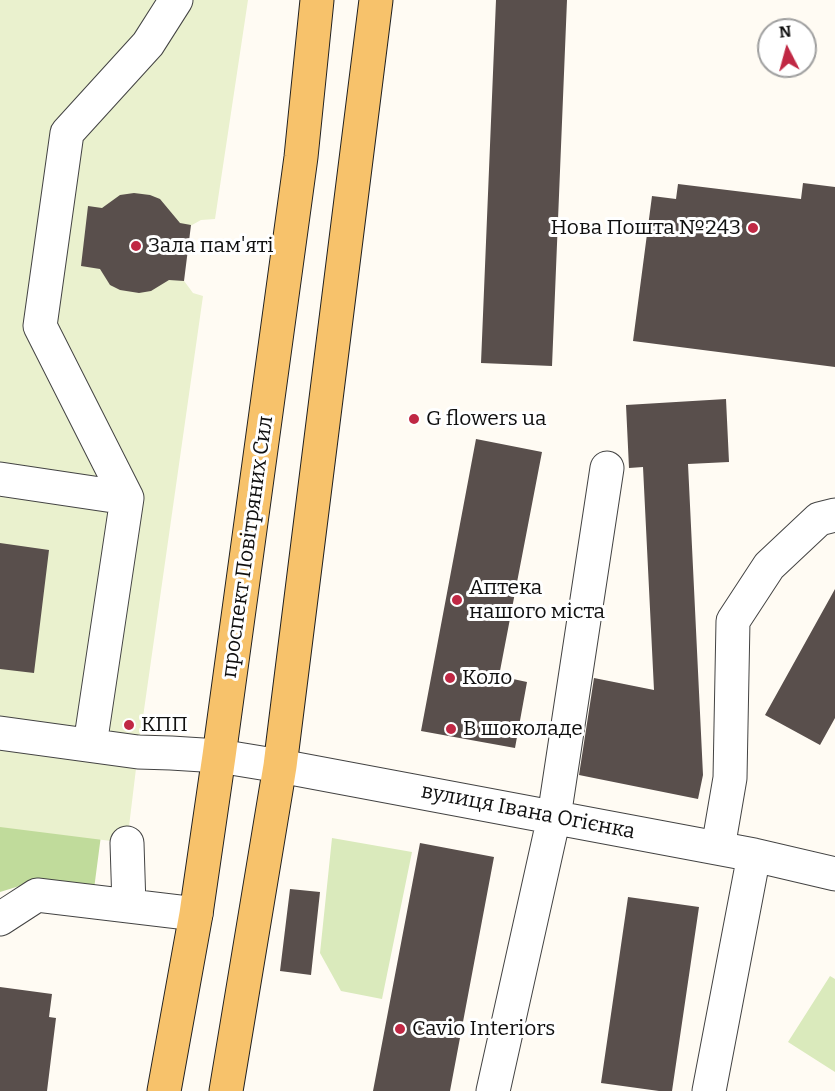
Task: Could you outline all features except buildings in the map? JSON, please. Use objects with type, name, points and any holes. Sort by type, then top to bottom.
[{"type":"main road","name":"проспект Повітряних Сил","points":[[164,1091],[196,914],[219,756],[301,157],[317,0]]},
{"type":"main road","points":[[226,1091],[280,766],[376,0]]},
{"type":"street","points":[[90,745],[127,498],[40,326],[67,133],[148,44],[176,0]]},
{"type":"street","points":[[493,1091],[554,817],[607,468]]},
{"type":"street","points":[[0,479],[127,498]]},
{"type":"street","points":[[718,848],[730,778],[733,621],[769,566],[819,519],[835,515]]},
{"type":"street","name":"вулиця Івана Огієнка","points":[[0,733],[138,752],[219,756],[280,766],[754,855],[835,874]]},
{"type":"street","points":[[127,843],[129,906]]},
{"type":"street","points":[[709,1091],[754,855]]},
{"type":"street","points":[[0,919],[37,895],[196,914]]},
{"type":"green space","points":[[0,0],[248,0],[215,219],[201,220],[183,230],[176,270],[193,293],[203,296],[127,843],[0,827]]},
{"type":"green space","points":[[0,741],[105,805],[94,889],[42,879],[0,892]]},
{"type":"green space","points":[[332,838],[412,852],[382,999],[341,991],[320,953]]},
{"type":"green space","points":[[830,976],[835,979],[835,1072],[788,1042]]},
{"type":"place","name":"Нова Пошта №243","points":[[753,228]]},
{"type":"place","name":"Зала пам'яті","points":[[136,246]]},
{"type":"place","name":"G flowers ua","points":[[414,419]]},
{"type":"place","name":"Аптека нашого міста","points":[[457,600]]},
{"type":"place","name":"Коло","points":[[450,678]]},
{"type":"place","name":"КПП","points":[[129,725]]},
{"type":"place","name":"В шоколаде","points":[[451,729]]},
{"type":"place","name":"Cavio Interiors","points":[[400,1029]]}]
